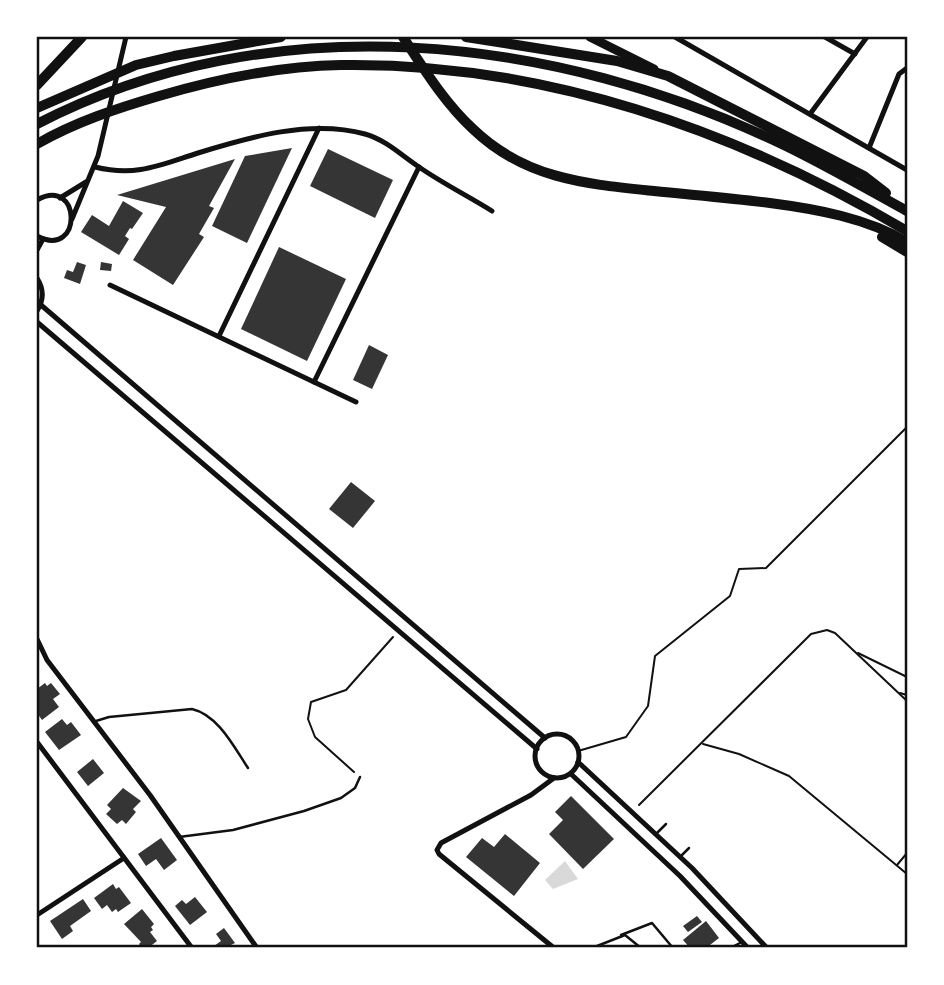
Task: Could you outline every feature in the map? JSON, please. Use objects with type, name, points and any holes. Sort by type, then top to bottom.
[{"type":"highway","points":[[37,85],[82,37]]},
{"type":"highway","points":[[37,108],[136,65],[239,37]]},
{"type":"highway","points":[[174,55],[281,37]]},
{"type":"highway","points":[[403,37],[442,96],[474,130],[502,152],[539,172],[584,184],[809,208],[855,220],[907,242]]},
{"type":"highway","points":[[466,37],[617,61],[668,76],[864,176],[907,210]]},
{"type":"highway","points":[[37,124],[102,96],[207,62],[266,52],[382,45],[452,50],[525,60],[641,89],[785,146],[907,210]]},
{"type":"highway","points":[[37,144],[121,107],[195,85],[264,72],[339,65],[391,65],[460,71],[591,94],[702,131],[783,164],[907,231]]},
{"type":"highway","points":[[855,220],[907,252]]},
{"type":"main road","points":[[590,37],[668,76]]},
{"type":"street","points":[[675,37],[907,170]]},
{"type":"street","points":[[825,37],[855,54]]},
{"type":"street","points":[[810,114],[867,37]]},
{"type":"street","points":[[37,250],[40,238],[56,239],[71,226],[86,182],[95,167],[126,39]]},
{"type":"street","points":[[869,148],[899,74],[907,68]]},
{"type":"street","points":[[95,167],[139,171],[241,140],[319,128],[344,130],[367,135],[389,145],[419,167],[492,211]]},
{"type":"street","points":[[219,336],[319,128]]},
{"type":"street","points":[[314,382],[419,167]]},
{"type":"street","points":[[60,198],[86,182]]},
{"type":"street","points":[[37,200],[45,196],[60,198],[69,206],[72,219]]},
{"type":"street","points":[[37,278],[42,288],[39,308],[545,738]]},
{"type":"street","points":[[110,285],[356,402]]},
{"type":"street","points":[[37,322],[537,749]]},
{"type":"street","points":[[37,639],[47,660],[179,837],[257,948]]},
{"type":"street","points":[[554,778],[541,771],[537,764],[537,749],[545,738],[551,735],[565,736],[571,739],[578,751],[578,762],[571,774],[554,778],[531,795],[441,843],[437,850],[554,948]]},
{"type":"street","points":[[37,742],[192,948]]},
{"type":"street","points":[[578,762],[680,857],[767,948]]},
{"type":"street","points":[[571,774],[680,876],[748,948]]},
{"type":"street","points":[[37,915],[124,858]]},
{"type":"lane","points":[[93,722],[109,717],[192,709],[202,712],[227,736],[248,768]]},
{"type":"lane","points":[[179,837],[233,830],[304,811],[341,797],[355,788],[360,777]]},
{"type":"lane","points":[[656,834],[666,824]]},
{"type":"lane","points":[[680,857],[690,848]]},
{"type":"lane","points":[[592,948],[652,923],[671,948]]},
{"type":"lane","points":[[621,935],[630,936],[641,948]]},
{"type":"lane","points":[[730,948],[737,942],[743,942]]},
{"type":"path","points":[[578,751],[626,737],[648,706],[655,656],[730,596],[740,569],[766,568],[907,427]]},
{"type":"path","points":[[631,811],[811,634],[827,630],[835,633],[907,701]]},
{"type":"path","points":[[360,777],[315,737],[308,719],[311,702],[346,690],[393,637]]},
{"type":"path","points":[[856,652],[907,677]]},
{"type":"path","points":[[899,692],[907,695]]},
{"type":"path","points":[[702,744],[739,754],[789,776],[907,874]]},
{"type":"path","points":[[897,865],[907,853]]},
{"type":"shaded area","points":[[565,861],[578,879],[553,889],[545,880]]},
{"type":"building","points":[[292,148],[247,243],[212,226],[245,156]]},
{"type":"building","points":[[328,149],[393,180],[375,218],[310,186]]},
{"type":"building","points":[[235,159],[209,206],[214,208],[199,234],[204,237],[173,285],[133,260],[166,207],[117,195]]},
{"type":"building","points":[[123,201],[143,213],[125,236],[129,239],[119,255],[81,232],[92,215],[109,226]]},
{"type":"building","points":[[279,247],[346,279],[307,361],[241,329]]},
{"type":"building","points":[[77,262],[86,265],[80,284],[64,278],[67,270],[73,272]]},
{"type":"building","points":[[101,262],[112,264],[111,271],[100,270]]},
{"type":"building","points":[[369,345],[388,355],[372,389],[353,380]]},
{"type":"building","points":[[351,482],[375,501],[353,528],[329,509]]},
{"type":"building","points":[[45,683],[47,686],[51,683],[60,694],[53,699],[59,707],[42,720],[37,713],[37,689]]},
{"type":"building","points":[[62,719],[67,725],[71,722],[81,735],[59,750],[45,732]]},
{"type":"building","points":[[93,759],[104,773],[88,786],[77,772]]},
{"type":"building","points":[[123,788],[141,801],[133,809],[136,812],[126,824],[122,820],[117,824],[106,814],[111,809],[107,805]]},
{"type":"building","points":[[571,796],[614,839],[583,869],[549,834],[563,820],[555,812]]},
{"type":"building","points":[[505,834],[540,863],[514,896],[466,857],[482,838],[494,847]]},
{"type":"building","points":[[161,838],[177,860],[164,870],[156,859],[146,866],[138,854]]},
{"type":"building","points":[[113,884],[116,889],[119,887],[131,903],[118,912],[116,909],[112,912],[107,905],[102,909],[94,898]]},
{"type":"building","points":[[195,897],[207,912],[190,925],[175,906],[182,900],[186,904]]},
{"type":"building","points":[[83,899],[91,911],[70,926],[73,931],[62,939],[50,921]]},
{"type":"building","points":[[142,909],[154,924],[150,932],[157,941],[148,948],[142,948],[139,944],[141,942],[124,924]]},
{"type":"building","points":[[697,916],[702,922],[688,932],[683,926]]},
{"type":"building","points":[[706,921],[719,938],[706,948],[690,948],[683,940]]},
{"type":"building","points":[[224,928],[235,943],[231,945],[234,948],[214,946],[221,941],[216,934]]}]
